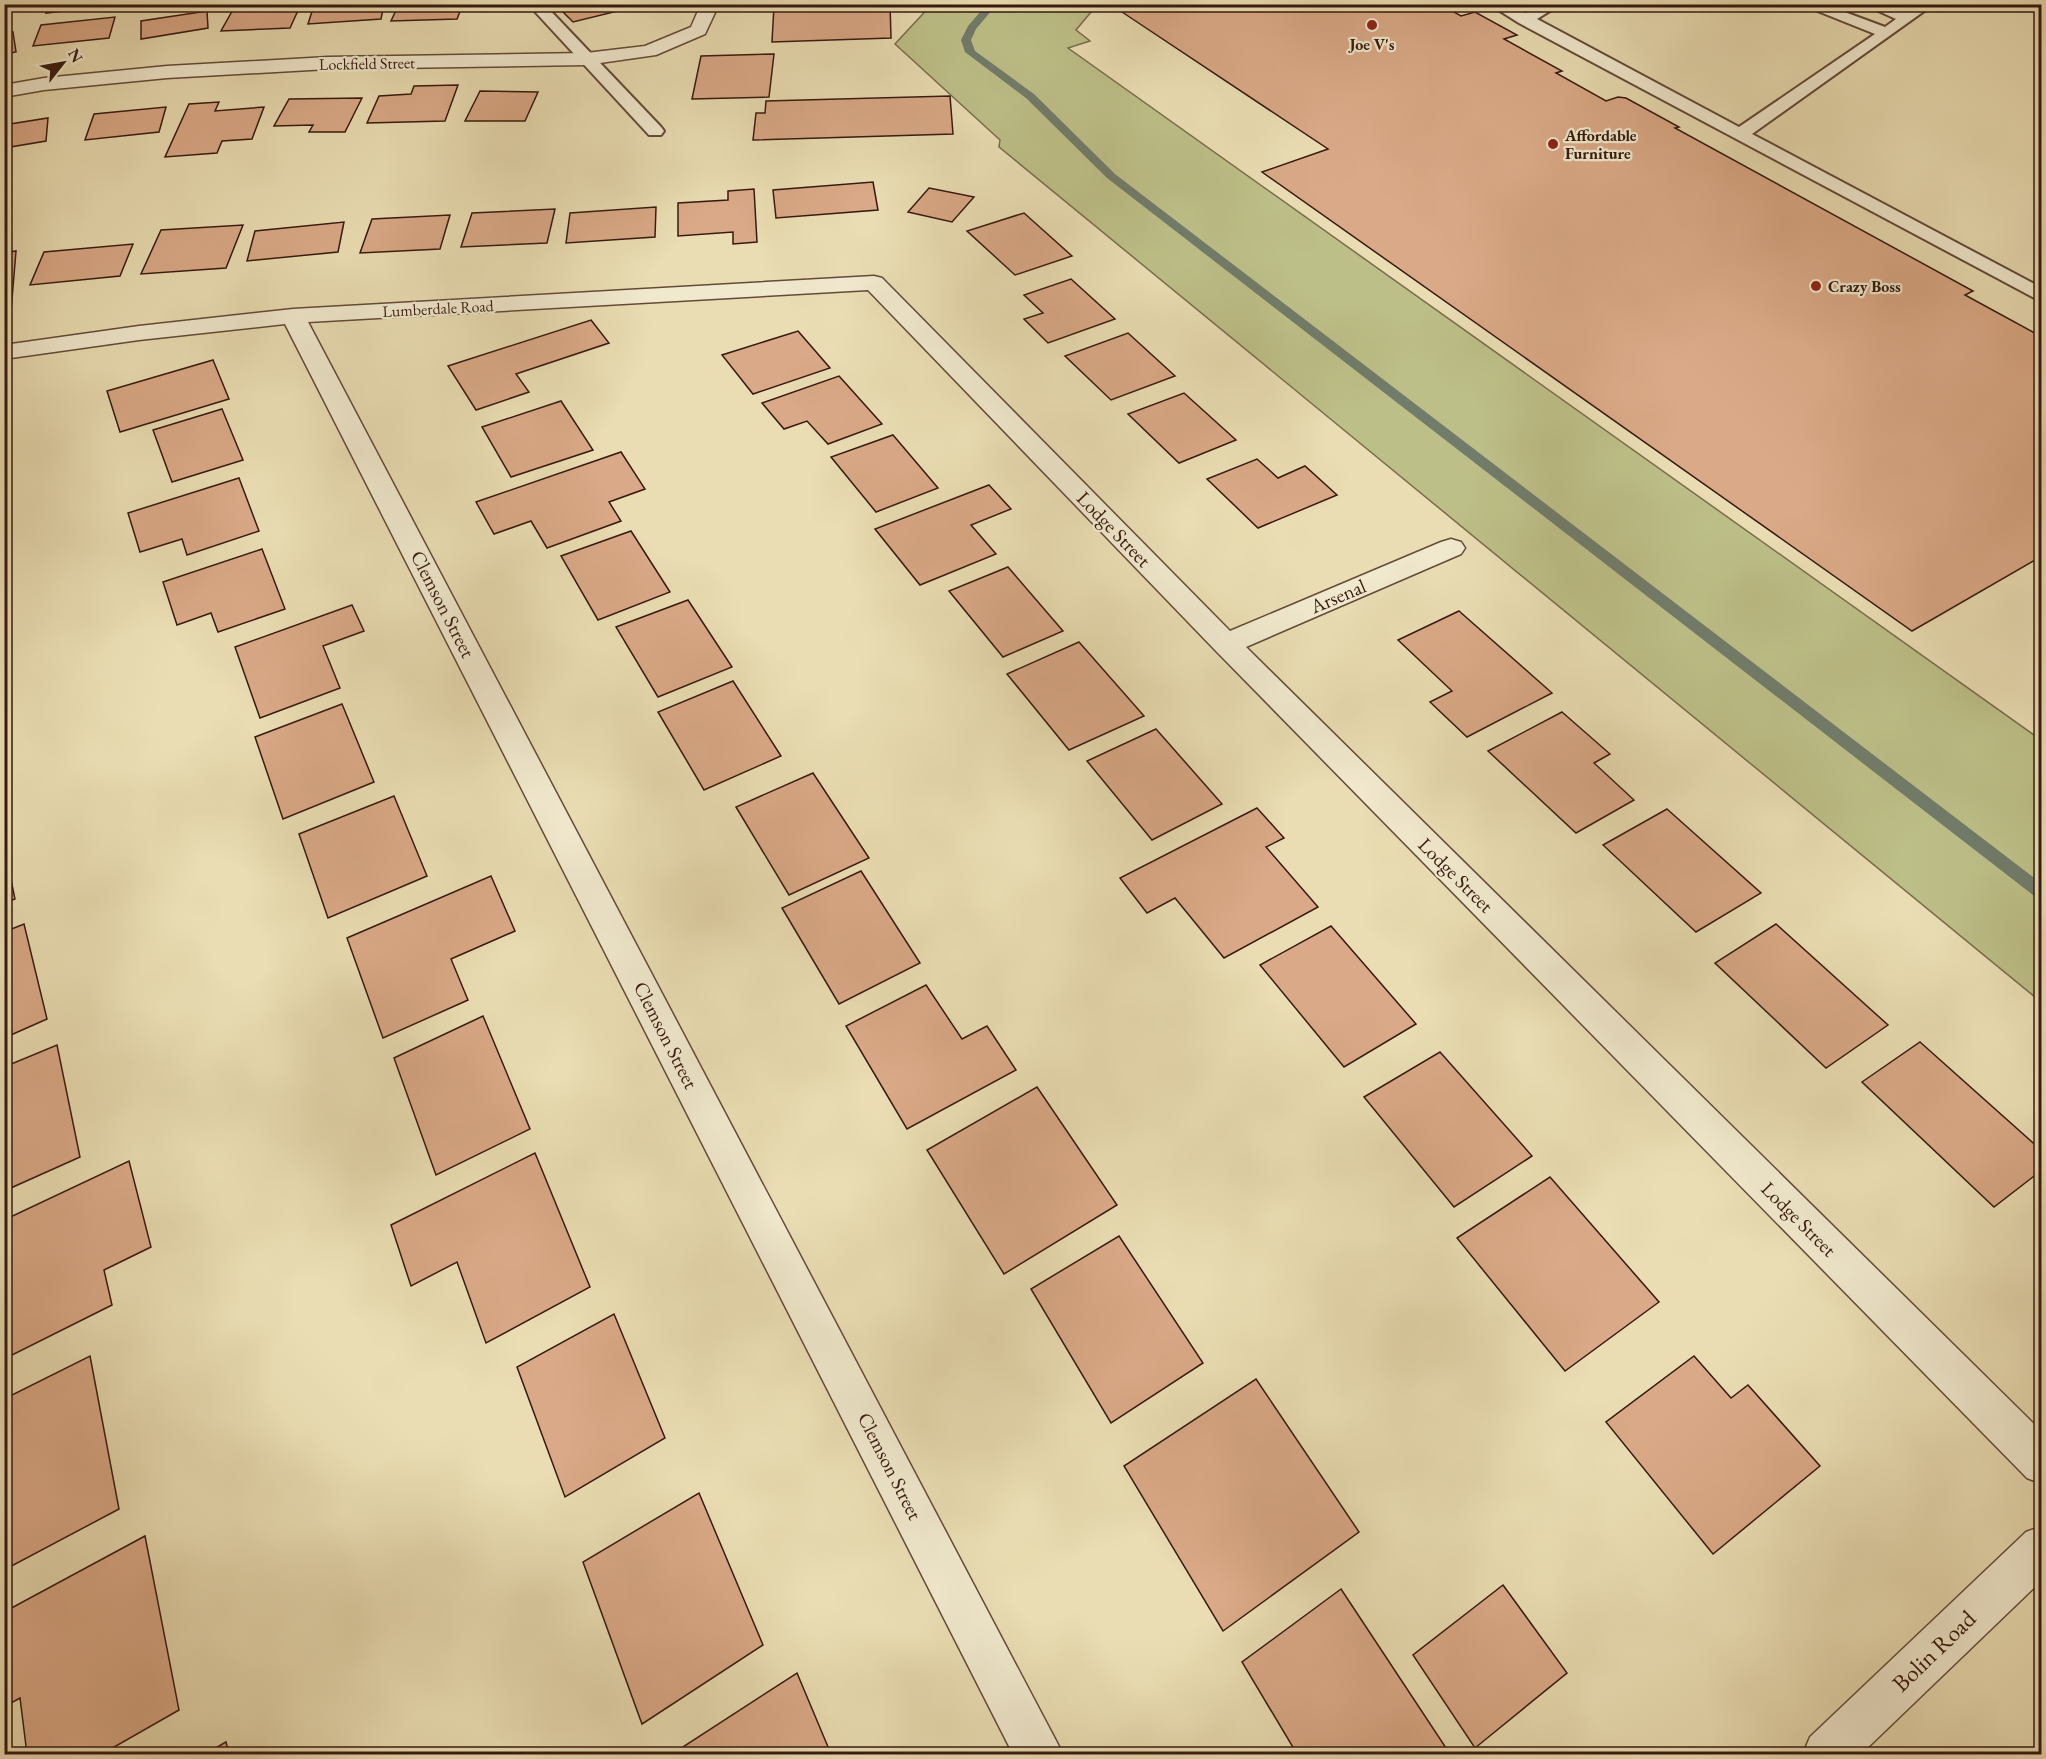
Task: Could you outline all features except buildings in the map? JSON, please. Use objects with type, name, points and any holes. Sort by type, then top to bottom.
[{"type":"street","name":"Lockfield Street","points":[[4,91],[166,72],[294,65],[586,59],[649,51],[699,30],[710,4]]},
{"type":"street","name":"Lumberdale Road","points":[[4,352],[140,333],[293,316],[874,283]]},
{"type":"street","name":"Lodge Street","points":[[874,283],[1226,644],[2042,1463]]},
{"type":"street","name":"Clemson Street","points":[[293,316],[1039,1755]]},
{"type":"street","name":"Arsenal","points":[[1226,644],[1451,548]]},
{"type":"street","name":"Bolin Road","points":[[1827,1755],[2042,1548]]},
{"type":"lane","points":[[535,4],[655,131]]},
{"type":"lane","points":[[1496,4],[2042,296]]},
{"type":"lane","points":[[1524,20],[1554,4]]},
{"type":"lane","points":[[1807,4],[1887,33]]},
{"type":"lane","points":[[1870,4],[1908,18]]},
{"type":"lane","points":[[1740,134],[1927,4]]},
{"type":"green space","points":[[932,4],[1097,5],[1076,30],[1090,41],[1068,48],[2041,740],[2041,1002],[999,147],[1000,140],[895,44]]},
{"type":"waterway","points":[[993,4],[971,28],[966,40],[970,52],[1030,96],[1111,176],[2042,895]]},
{"type":"place","name":"Joe V's","points":[[1372,25]]},
{"type":"place","name":"Affordable Furniture","points":[[1553,144]]},
{"type":"place","name":"Crazy Boss","points":[[1816,286]]}]
